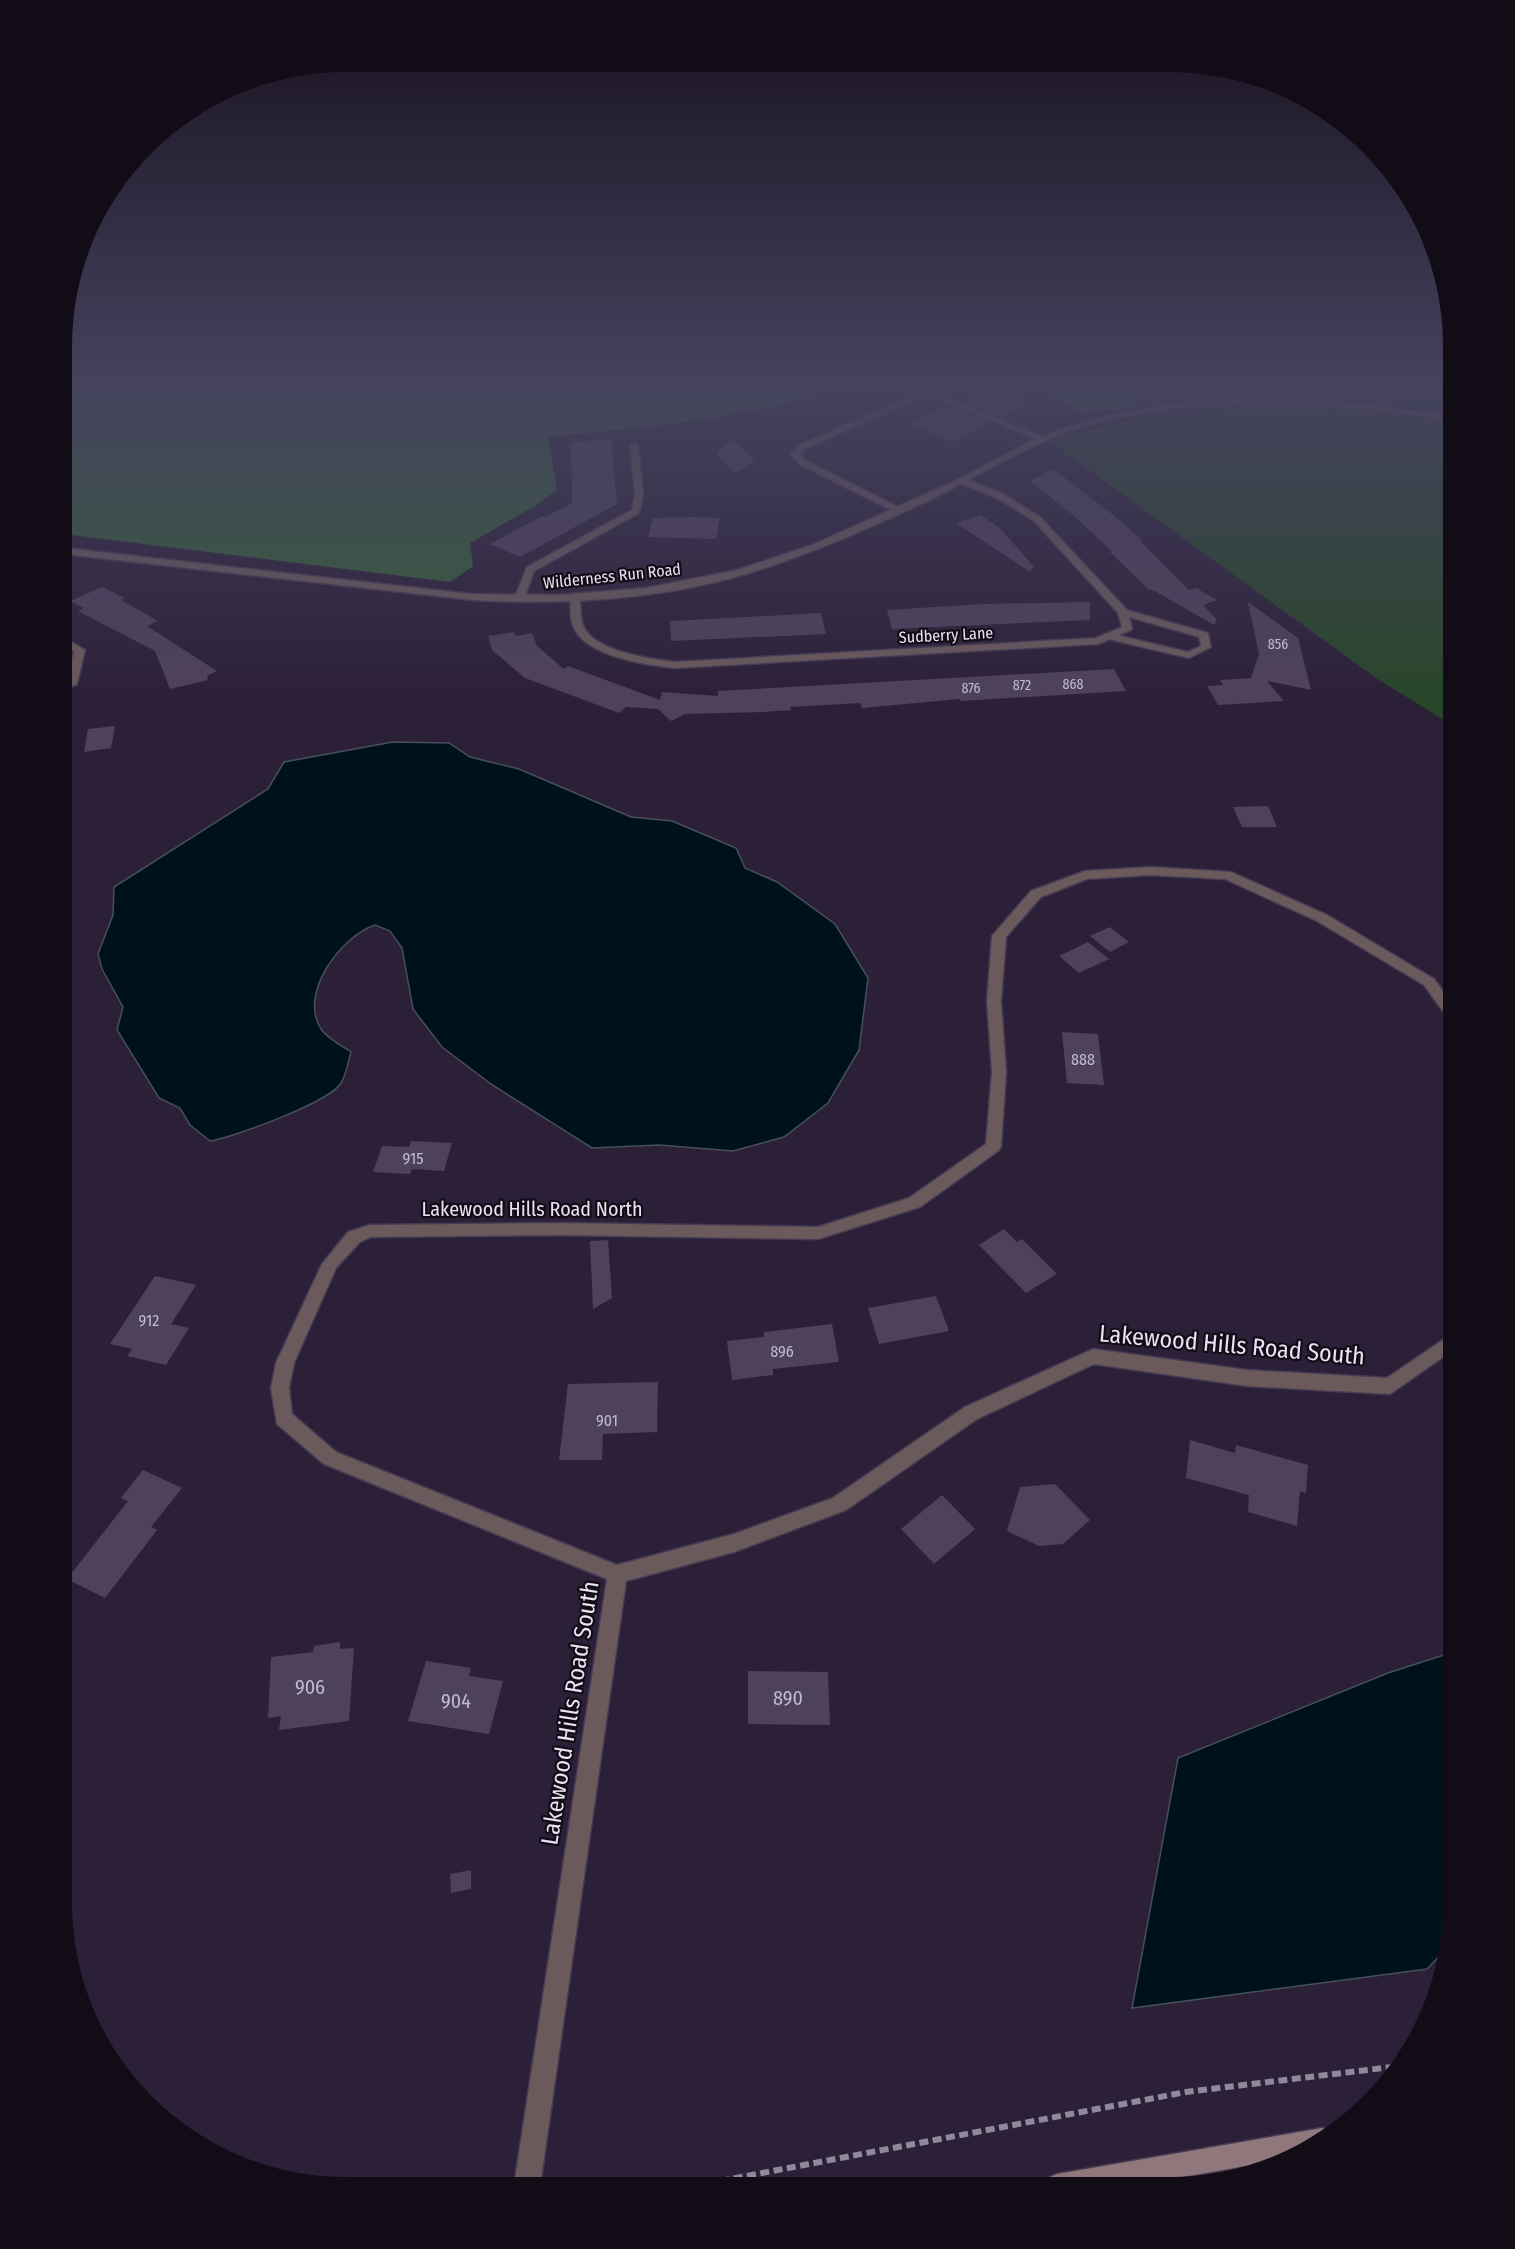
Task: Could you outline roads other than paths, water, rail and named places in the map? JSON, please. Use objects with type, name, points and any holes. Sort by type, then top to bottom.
[{"type":"main road","points":[[1111,2177],[1300,2144]]},
{"type":"street","points":[[519,599],[530,569],[636,512],[639,490]]},
{"type":"street","points":[[857,490],[897,510]]},
{"type":"street","name":"Wilderness Run Road","points":[[72,552],[440,594],[519,599],[575,597],[665,589],[743,572],[810,550],[943,490]]},
{"type":"street","points":[[984,490],[1037,519],[1123,612],[1204,635],[1206,647],[1189,655],[1108,636]]},
{"type":"street","name":"Sudberry Lane","points":[[575,597],[579,630],[588,638],[629,657],[675,665],[1098,641],[1108,636]]},
{"type":"street","points":[[1108,636],[1126,628],[1123,612]]},
{"type":"street","points":[[72,645],[80,650],[72,684]]},
{"type":"street","name":"Lakewood Hills Road North","points":[[617,1574],[330,1458],[283,1418],[280,1388],[285,1364],[330,1264],[354,1237],[370,1231],[562,1229],[818,1233],[914,1203],[993,1147],[999,1072],[994,1001],[999,936],[1036,894],[1085,875],[1150,871],[1227,875],[1322,918],[1429,982],[1443,1001]]},
{"type":"street","name":"Lakewood Hills Road South","points":[[528,2177],[617,1574],[734,1544],[840,1504],[971,1413],[1093,1356],[1246,1378],[1390,1386],[1443,1347]]}]
